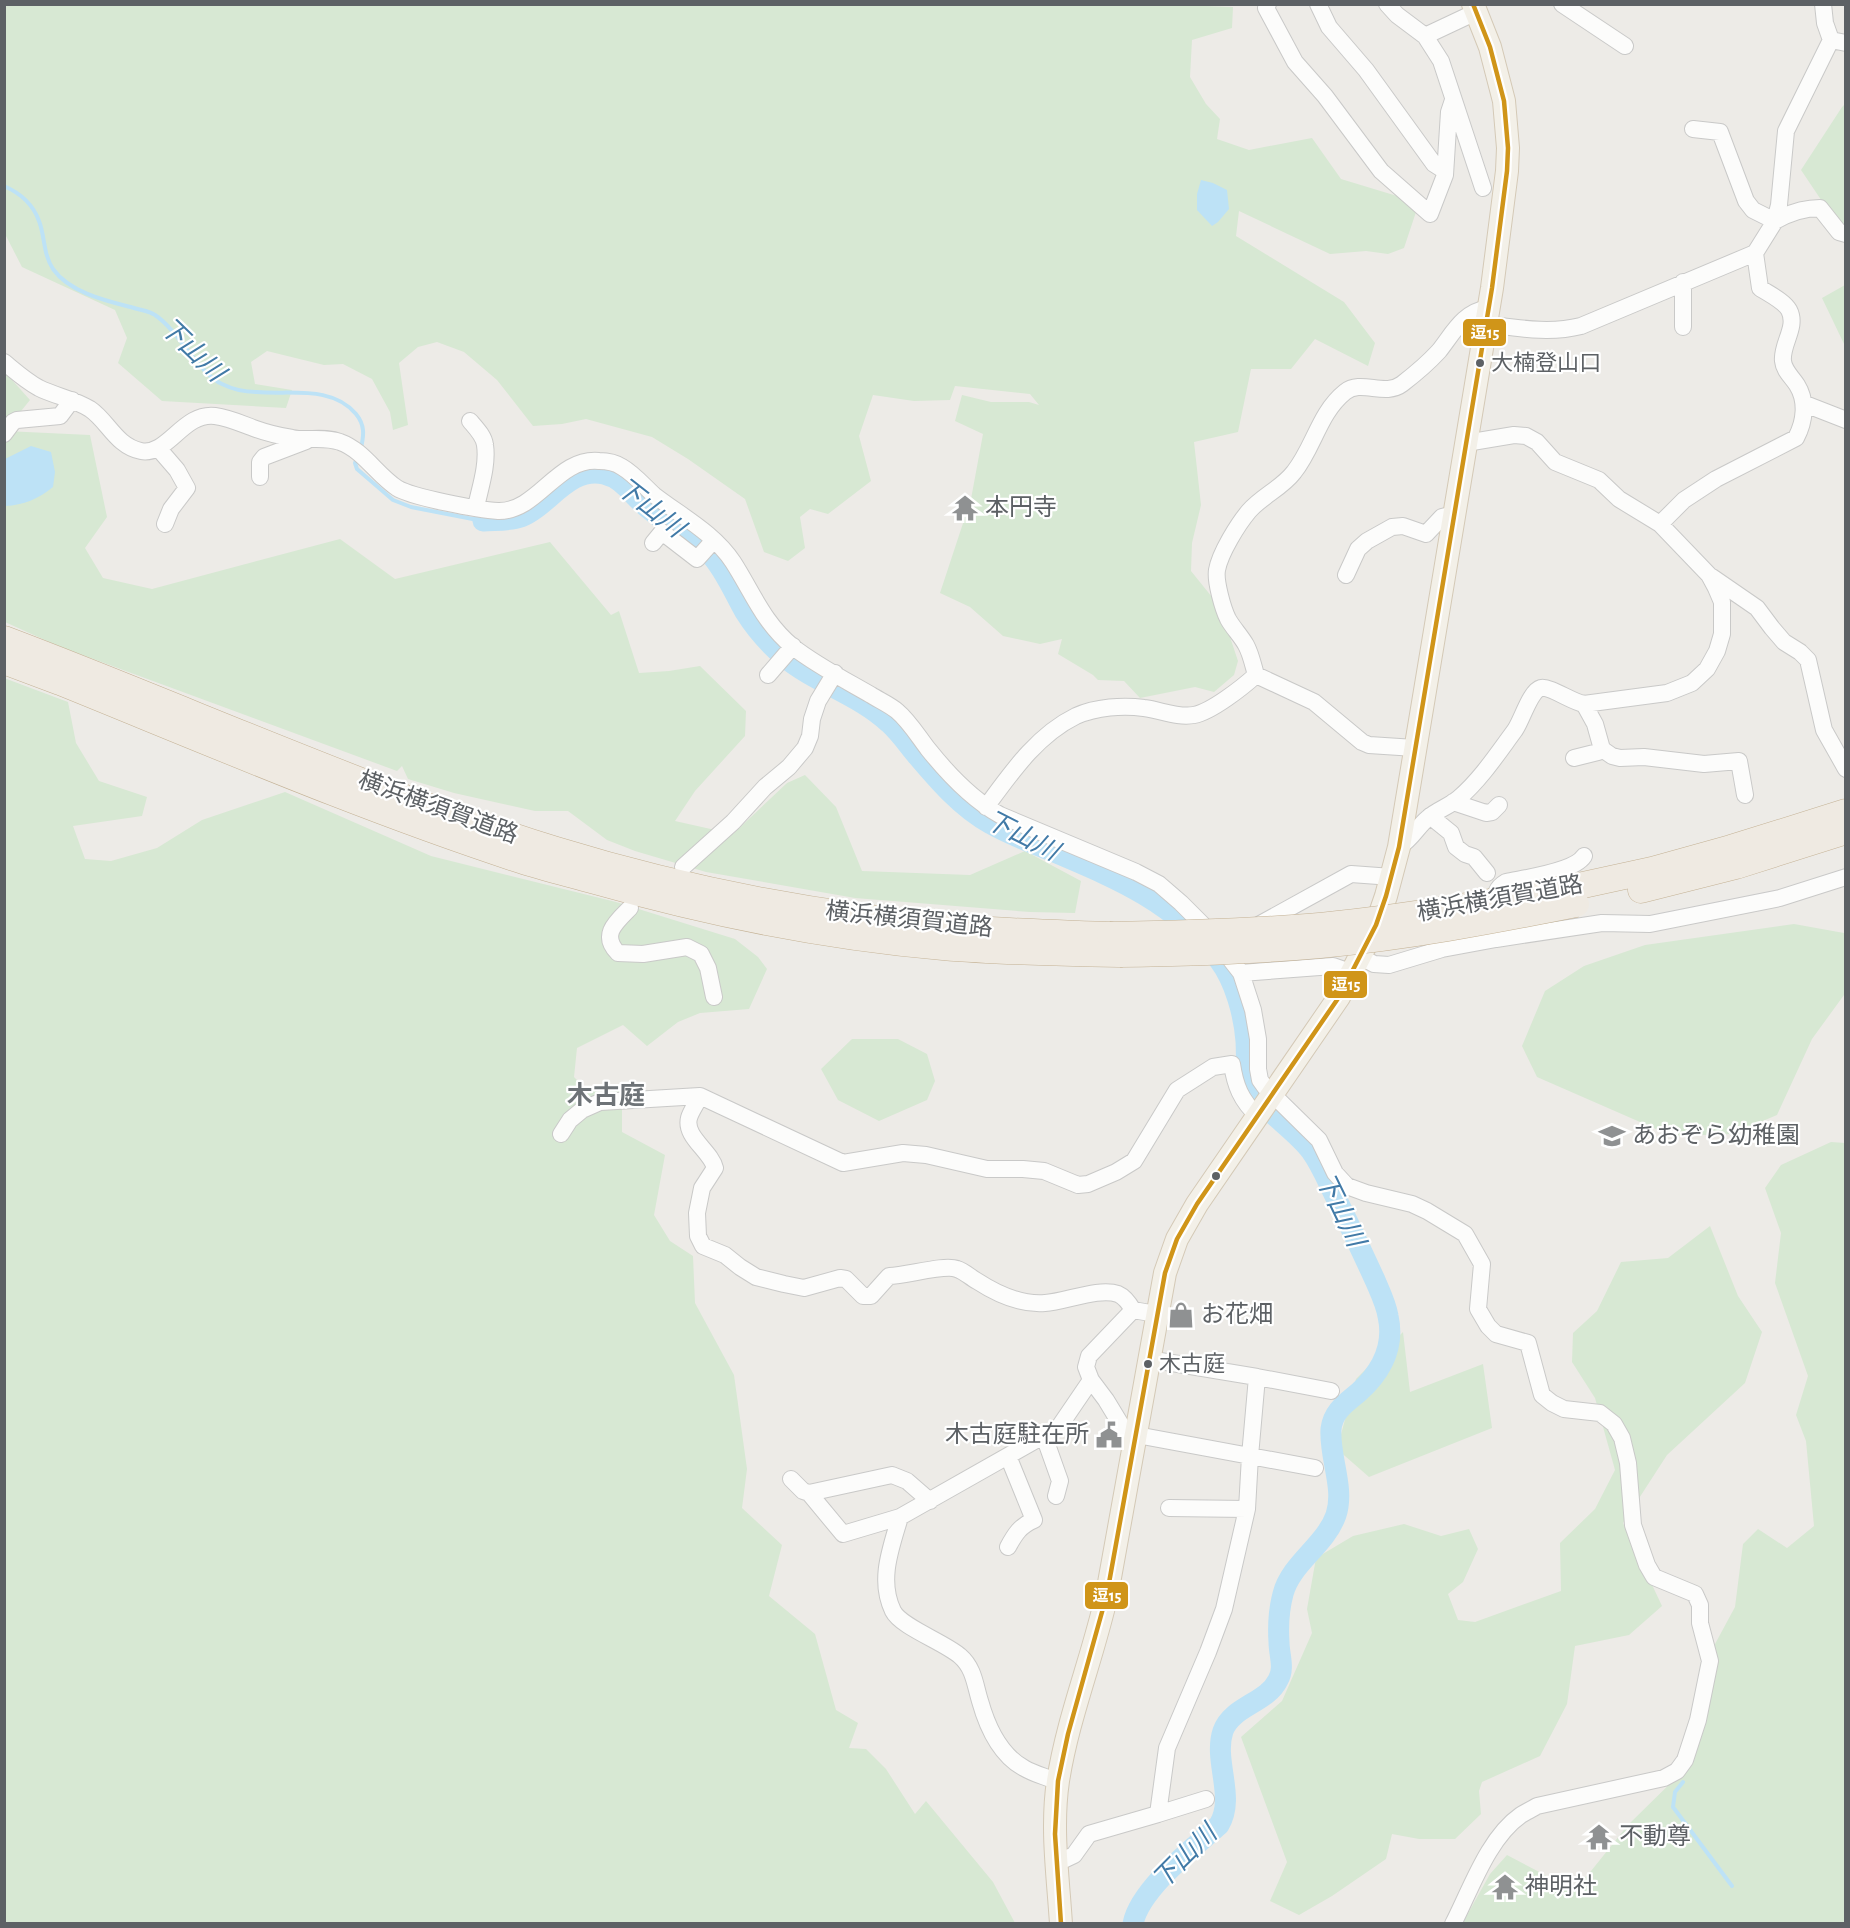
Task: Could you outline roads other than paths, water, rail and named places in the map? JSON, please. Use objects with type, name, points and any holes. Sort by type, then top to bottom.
[{"type":"highway","name":"横浜横須賀道路","points":[[4,639],[98,674],[231,730],[466,820],[559,851],[647,874],[787,905],[863,917],[1115,944]]},
{"type":"highway","name":"横浜横須賀道路","points":[[4,661],[392,816],[522,861],[638,894],[747,918],[866,939],[954,948],[1043,953],[1217,933],[1308,927],[1657,887],[1736,866],[1845,831]]},
{"type":"highway","name":"横浜横須賀道路","points":[[1575,896],[1652,870],[1731,849],[1845,812]]},
{"type":"main road","points":[[1061,1923],[1055,1831],[1058,1782],[1064,1749],[1107,1594],[1165,1273],[1177,1239],[1197,1204],[1339,997],[1357,965],[1376,925],[1392,877],[1399,846],[1504,202],[1508,148],[1504,100],[1490,47],[1475,8]]},
{"type":"street","points":[[1268,4],[1266,8],[1295,62],[1325,96],[1381,171],[1430,214],[1445,171],[1449,112],[1453,100]]},
{"type":"street","points":[[1318,4],[1329,27],[1366,70],[1434,164],[1445,171]]},
{"type":"street","points":[[1387,4],[1397,15],[1425,36],[1440,61],[1483,188]]},
{"type":"street","points":[[1563,4],[1625,46]]},
{"type":"street","points":[[1415,748],[1369,745],[1362,742],[1314,702],[1256,675],[1245,643],[1228,619],[1216,576],[1217,568],[1234,532],[1252,507],[1288,480],[1298,468],[1323,417],[1347,390],[1354,388],[1396,389],[1430,360],[1456,326],[1477,310],[1487,316],[1546,331],[1566,330],[1581,326],[1755,253],[1775,221],[1782,187],[1786,130],[1838,41],[1825,23],[1823,4]]},
{"type":"street","points":[[1425,36],[1475,8]]},
{"type":"street","points":[[1693,129],[1720,132],[1746,201],[1753,210],[1775,221]]},
{"type":"street","points":[[1775,221],[1805,208],[1820,208],[1839,232],[1845,234]]},
{"type":"street","points":[[1660,524],[1684,500],[1716,479],[1796,438],[1800,431],[1805,404],[1797,385],[1785,369],[1783,360],[1791,329],[1789,310],[1760,288],[1755,253]]},
{"type":"street","points":[[1683,282],[1683,327]]},
{"type":"street","points":[[4,362],[40,388],[72,399],[93,411],[112,434],[139,451],[158,448],[198,417],[210,415],[229,418],[261,431],[307,440],[330,439],[352,448],[396,488],[410,494],[496,511],[521,505],[572,465],[583,461],[621,465],[708,546],[732,561],[787,653],[830,680],[896,710],[939,764],[986,807],[1136,872],[1159,885],[1189,911],[1205,927],[1241,974],[1253,1010],[1265,1106]]},
{"type":"street","points":[[4,434],[17,420],[60,416],[72,399]]},
{"type":"street","points":[[1805,404],[1845,420]]},
{"type":"street","points":[[470,421],[485,444],[482,478],[476,507]]},
{"type":"street","points":[[1466,443],[1514,435],[1527,436],[1537,442],[1555,462],[1599,480],[1619,498],[1660,524],[1709,575],[1757,608],[1784,642],[1808,660],[1824,730],[1845,769]]},
{"type":"street","points":[[260,477],[260,462],[264,457],[307,440]]},
{"type":"street","points":[[158,448],[177,470],[187,488],[171,509],[165,524]]},
{"type":"street","points":[[1346,575],[1358,549],[1367,541],[1392,527],[1403,526],[1426,534],[1442,517],[1454,514]]},
{"type":"street","points":[[653,543],[662,532],[697,559],[708,546]]},
{"type":"street","points":[[1399,846],[1409,840],[1430,816],[1461,797],[1519,723],[1534,692],[1540,688],[1546,688],[1576,703],[1584,704],[1666,693],[1692,683],[1707,669],[1717,651],[1722,634],[1722,602],[1709,575]]},
{"type":"street","points":[[768,675],[787,653]]},
{"type":"street","points":[[986,807],[1027,754],[1052,732],[1077,716],[1100,709],[1126,707],[1144,708],[1180,716],[1196,714],[1207,710],[1235,692],[1256,675]]},
{"type":"street","points":[[683,867],[733,822],[805,748],[815,710],[830,680]]},
{"type":"street","points":[[1584,704],[1595,724],[1602,748],[1612,756],[1704,764],[1739,761],[1745,795]]},
{"type":"street","points":[[1574,758],[1598,752],[1602,748]]},
{"type":"street","points":[[1453,802],[1486,813],[1492,812],[1499,805]]},
{"type":"street","points":[[1430,816],[1451,833],[1456,847],[1474,857],[1487,873]]},
{"type":"street","points":[[1496,939],[1496,893],[1499,886],[1506,882],[1567,868],[1581,861],[1584,856]]},
{"type":"street","points":[[1220,946],[1351,874],[1392,877]]},
{"type":"street","points":[[1241,974],[1333,966],[1389,965],[1442,949],[1496,939],[1602,923],[1650,924],[1780,898],[1845,877]]},
{"type":"street","points":[[630,908],[612,926],[610,937],[612,946],[618,953],[643,954],[687,947],[701,954],[705,961],[714,997]]},
{"type":"street","points":[[561,1134],[570,1120],[582,1110],[600,1102],[700,1096],[843,1163],[903,1153],[926,1155],[987,1169],[1023,1169],[1044,1172],[1078,1185],[1088,1184],[1134,1161],[1177,1090],[1213,1067],[1232,1064],[1234,1080],[1245,1103],[1265,1106],[1319,1140],[1335,1173],[1347,1186],[1412,1204],[1465,1234],[1482,1264],[1478,1309],[1488,1326],[1496,1334],[1528,1343],[1542,1395],[1564,1409],[1599,1413],[1614,1424],[1622,1438],[1628,1463],[1634,1525],[1647,1565],[1654,1577],[1695,1594],[1700,1605],[1700,1623],[1710,1661],[1698,1720],[1685,1760],[1677,1771],[1664,1778],[1538,1806],[1520,1815],[1502,1833],[1486,1857],[1453,1923]]},
{"type":"street","points":[[700,1096],[689,1119],[689,1130],[714,1160],[715,1168],[702,1188],[697,1213],[698,1236],[703,1246],[725,1255],[756,1277],[804,1288],[840,1278],[846,1279],[863,1296],[871,1296],[889,1276],[902,1276],[946,1268],[957,1269],[996,1294],[1027,1303],[1045,1303],[1101,1293],[1117,1294],[1128,1301],[1133,1310]]},
{"type":"street","points":[[1133,1310],[1156,1314]]},
{"type":"street","points":[[1133,1310],[1089,1356],[1086,1367],[1091,1380],[1126,1433],[1315,1468]]},
{"type":"street","points":[[1148,1359],[1331,1391]]},
{"type":"street","points":[[1158,1814],[1167,1748],[1209,1652],[1224,1609],[1247,1509],[1257,1377]]},
{"type":"street","points":[[809,1493],[843,1534],[900,1517],[1059,1427],[1091,1380]]},
{"type":"street","points":[[1044,1436],[1060,1481],[1056,1496]]},
{"type":"street","points":[[1008,1456],[1034,1520],[1017,1530],[1008,1547]]},
{"type":"street","points":[[791,1479],[803,1491],[809,1493],[892,1475],[907,1481],[930,1501]]},
{"type":"street","points":[[1169,1508],[1247,1509]]},
{"type":"street","points":[[900,1517],[887,1564],[888,1595],[893,1612],[901,1621],[945,1645],[962,1658],[975,1677],[988,1725],[1012,1760],[1024,1768],[1058,1782]]},
{"type":"street","points":[[1057,1863],[1074,1855],[1089,1834],[1206,1799]]},
{"type":"water","points":[[1201,180],[1227,190],[1229,209],[1212,226],[1197,210],[1197,194]]},
{"type":"water","points":[[31,446],[51,452],[55,472],[53,487],[31,501],[5,506],[5,459]]},
{"type":"waterway","name":"下山川","points":[[4,186],[30,204],[41,227],[50,263],[60,277],[69,284],[101,299],[153,314],[164,322],[205,371],[226,386],[248,391],[323,395],[346,405],[361,422],[363,434],[361,448]]},
{"type":"waterway","name":"下山川","points":[[357,458],[355,463],[357,469],[393,500],[411,507],[483,521]]},
{"type":"waterway","name":"下山川","points":[[483,521],[521,517],[580,476],[592,473],[610,476],[625,486],[650,510],[711,555],[749,618],[762,636],[778,651],[809,674],[877,713],[896,730],[940,782],[969,809],[1006,832],[1122,882],[1164,907],[1183,922],[1219,960],[1230,978],[1243,1020],[1247,1071],[1251,1089],[1262,1104],[1305,1143],[1315,1157],[1366,1260],[1387,1312],[1390,1327],[1388,1348],[1374,1376],[1341,1408],[1332,1423],[1331,1440],[1339,1494],[1336,1515],[1324,1536],[1293,1573],[1283,1594],[1279,1624],[1280,1675],[1273,1688],[1234,1716],[1223,1731],[1221,1754],[1225,1803],[1224,1814],[1219,1825],[1182,1857],[1156,1884],[1145,1897],[1133,1924]]},
{"type":"waterway","points":[[1683,1782],[1675,1792],[1673,1807],[1732,1886]]},
{"type":"place","name":"大楠登山口","points":[[1480,363]]},
{"type":"place","name":"本円寺","points":[[965,508]]},
{"type":"place","name":"あおぞら幼稚園","points":[[1612,1136]]},
{"type":"place","name":"お花畑","points":[[1181,1315]]},
{"type":"place","name":"木古庭","points":[[1148,1364]]},
{"type":"place","name":"木古庭駐在所","points":[[1109,1435]]},
{"type":"place","name":"不動尊","points":[[1599,1837]]},
{"type":"place","name":"神明社","points":[[1505,1887]]},
{"type":"district","name":"木古庭","points":[[606,1096]]}]
